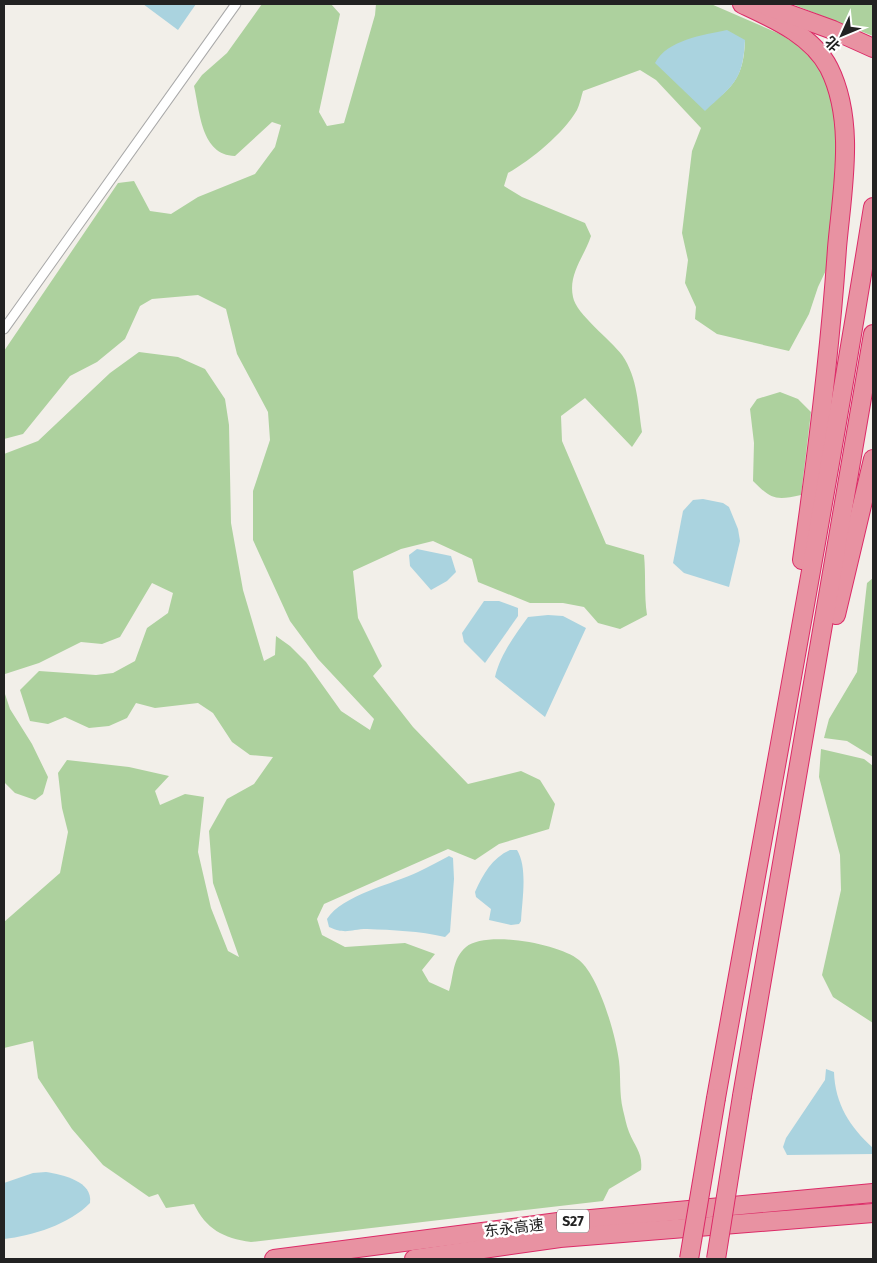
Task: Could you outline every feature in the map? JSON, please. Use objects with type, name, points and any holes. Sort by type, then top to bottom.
[{"type":"highway","points":[[742,4],[800,35],[817,51],[828,68],[838,92],[843,113],[845,151],[831,335],[774,772]]},
{"type":"highway","points":[[761,4],[833,30],[873,48]]},
{"type":"highway","points":[[689,1259],[774,772],[828,485],[873,207]]},
{"type":"highway","points":[[716,1259],[742,1096],[873,334]]},
{"type":"highway","points":[[792,805],[873,459]]},
{"type":"highway","name":"东永高速","points":[[274,1259],[558,1222],[873,1193]]},
{"type":"highway","name":"东永高速","points":[[414,1259],[560,1238],[873,1213]]},
{"type":"street","points":[[4,329],[70,233],[236,4]]},
{"type":"green space","points":[[262,4],[331,4],[340,14],[319,112],[327,126],[344,123],[375,15],[376,4],[711,4],[780,34],[796,44],[813,60],[827,79],[837,131],[829,264],[818,287],[809,314],[789,351],[717,334],[695,319],[696,307],[685,283],[688,260],[682,233],[692,151],[701,128],[656,80],[640,70],[583,91],[577,110],[556,137],[527,161],[508,173],[504,186],[522,197],[585,223],[591,236],[575,273],[572,289],[573,297],[580,311],[617,349],[627,364],[636,392],[642,432],[632,447],[585,398],[561,416],[562,441],[606,544],[644,555],[647,615],[620,629],[598,623],[584,607],[563,603],[530,603],[478,582],[472,559],[433,541],[401,549],[353,571],[358,618],[382,666],[373,676],[413,727],[468,784],[521,771],[540,780],[555,804],[549,829],[499,844],[475,860],[448,849],[324,904],[317,919],[322,935],[345,947],[405,943],[435,954],[422,970],[429,982],[449,991],[458,957],[466,947],[476,942],[506,939],[523,941],[556,949],[570,954],[579,960],[600,992],[610,1022],[619,1061],[623,1110],[628,1129],[641,1159],[641,1170],[609,1189],[603,1201],[251,1242],[232,1238],[210,1226],[194,1204],[166,1208],[158,1194],[149,1197],[103,1165],[72,1129],[38,1078],[33,1041],[4,1048],[4,922],[60,873],[68,832],[62,808],[58,773],[67,760],[129,767],[169,776],[155,791],[160,805],[185,794],[204,797],[198,852],[211,908],[228,951],[239,957],[213,883],[209,831],[227,799],[254,784],[273,757],[250,755],[232,742],[213,713],[198,703],[155,708],[136,703],[127,718],[109,726],[89,728],[65,717],[48,724],[30,721],[20,690],[39,671],[96,675],[113,673],[135,661],[147,628],[168,613],[173,593],[152,583],[120,637],[102,644],[81,642],[39,663],[5,674],[4,676],[4,454],[38,441],[110,373],[139,352],[178,357],[205,369],[225,399],[229,425],[231,523],[243,590],[264,661],[275,655],[276,636],[290,646],[306,662],[341,711],[370,730],[374,719],[318,659],[290,621],[253,540],[253,491],[270,440],[268,412],[237,354],[226,309],[198,295],[152,299],[140,306],[125,339],[97,362],[70,376],[23,434],[4,439],[4,351],[118,183],[134,181],[150,211],[171,214],[198,197],[255,174],[275,147],[281,125],[272,122],[235,156],[224,154],[215,148],[209,140],[204,130],[194,86],[202,75],[227,53]],"holes":[[[745,40],[740,71],[733,83],[722,95]]]},
{"type":"green space","points":[[792,4],[873,4],[873,36]]},
{"type":"green space","points":[[780,392],[798,399],[811,412],[801,495],[785,498],[769,495],[753,481],[754,443],[750,409],[757,399]]},
{"type":"green space","points":[[873,578],[873,757],[847,741],[824,738],[829,719],[857,672],[867,583]]},
{"type":"green space","points":[[4,691],[10,709],[32,744],[48,777],[43,794],[35,800],[15,793],[4,782]]},
{"type":"green space","points":[[821,749],[864,759],[873,766],[873,1023],[833,997],[822,975],[841,890],[840,855],[819,777]]},
{"type":"water","points":[[143,4],[196,4],[178,30]]},
{"type":"water","points":[[727,30],[745,40],[742,65],[735,81],[705,111],[655,63],[661,55],[677,44]]},
{"type":"water","points":[[703,499],[723,503],[729,507],[738,529],[740,541],[729,587],[684,573],[673,563],[683,511],[693,500]]},
{"type":"water","points":[[417,549],[451,556],[456,572],[447,581],[431,590],[410,566],[409,555]]},
{"type":"water","points":[[484,601],[499,601],[518,608],[518,616],[485,663],[464,642],[462,633]]},
{"type":"water","points":[[563,616],[586,628],[545,717],[495,677],[504,653],[528,617]]},
{"type":"water","points":[[510,850],[517,850],[520,857],[524,884],[521,921],[519,924],[511,925],[489,920],[491,909],[476,897],[475,892],[481,879],[493,862]]},
{"type":"water","points":[[449,856],[453,858],[454,879],[450,932],[445,937],[396,930],[367,929],[344,931],[329,927],[327,919],[344,903],[418,872]]},
{"type":"water","points":[[826,1069],[834,1072],[837,1094],[845,1114],[857,1132],[873,1148],[873,1154],[787,1155],[783,1147],[786,1138],[825,1080]]},
{"type":"water","points":[[46,1172],[68,1177],[82,1184],[90,1195],[90,1203],[72,1217],[50,1228],[4,1239],[4,1183],[33,1173]]}]
